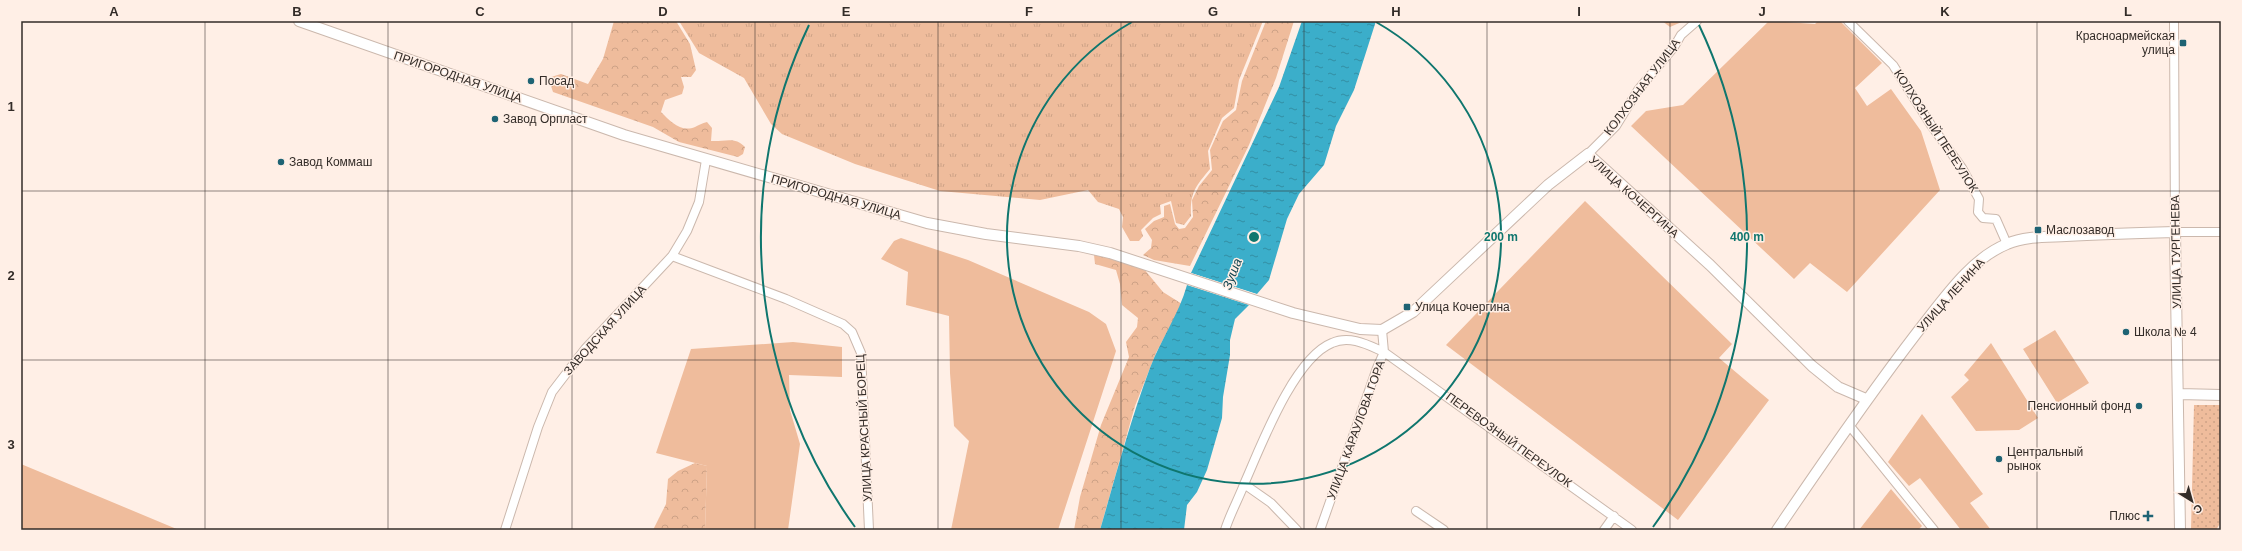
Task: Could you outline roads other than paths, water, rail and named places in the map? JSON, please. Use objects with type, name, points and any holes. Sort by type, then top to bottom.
[{"type":"main road","name":"ПРИГОРОДНАЯ УЛИЦА","points":[[299,21],[624,135],[927,224],[986,234],[1079,246],[1110,253],[1294,313],[1360,329],[1382,330]]},
{"type":"main road","name":"УЛИЦА КОЧЕРГИНА","points":[[1382,330],[1413,312],[1548,185],[1588,154],[1710,265],[1812,366],[1838,387],[1866,399]]},
{"type":"main road","name":"УЛИЦА ЛЕНИНА","points":[[1777,530],[1866,399],[1940,304],[1966,275],[1989,253],[2007,244],[2042,237],[2175,232]]},
{"type":"main road","name":"УЛИЦА ТУРГЕНЕВА","points":[[2175,232],[2179,394],[2180,530]]},
{"type":"main road","points":[[2179,394],[2221,395]]},
{"type":"street","name":"КОЛХОЗНАЯ УЛИЦА","points":[[1588,154],[1616,126],[1638,90],[1674,47],[1682,35],[1697,21]]},
{"type":"street","name":"КОЛХОЗНЫЙ ПЕРЕУЛОК","points":[[1848,21],[1893,65],[1931,125],[1962,168],[1979,199],[1978,212],[1983,218],[1996,219],[2007,244]]},
{"type":"street","name":"УЛИЦА ТУРГЕНЕВА","points":[[2174,21],[2175,232]]},
{"type":"street","name":"ЗАВОДСКАЯ УЛИЦА","points":[[505,530],[538,426],[552,392],[585,349],[672,256],[687,231],[698,202],[706,160]]},
{"type":"street","name":"УЛИЦА ЛЕНИНА","points":[[2175,232],[2221,232]]},
{"type":"street","name":"УЛИЦА КРАСНЫЙ БОРЕЦ","points":[[672,256],[786,299],[843,324],[852,332],[861,353],[869,530]]},
{"type":"street","name":"УЛИЦА КАРАУЛОВА ГОРА","points":[[1320,530],[1384,352],[1382,330]]},
{"type":"street","name":"ПЕРЕВОЗНЫЙ ПЕРЕУЛОК","points":[[1225,530],[1275,411],[1292,384],[1321,350],[1332,343],[1346,339],[1363,343],[1384,352],[1632,530]]},
{"type":"street","points":[[1849,425],[1934,530]]},
{"type":"street","points":[[1244,484],[1271,503],[1297,530]]},
{"type":"street","points":[[1416,511],[1444,530]]},
{"type":"street","points":[[1604,530],[1614,516]]},
{"type":"water","name":"Зуша","points":[[1302,21],[1376,21],[1354,90],[1336,126],[1324,165],[1299,194],[1287,219],[1269,280],[1257,294],[1191,273],[1279,87]]},
{"type":"water","points":[[1187,285],[1249,305],[1235,319],[1230,340],[1230,355],[1223,397],[1222,418],[1207,470],[1197,492],[1187,505],[1184,530],[1100,530],[1136,408],[1150,368],[1184,296]]},
{"type":"place","name":"Красноармейская улица","points":[[2183,43]]},
{"type":"place","name":"Посад","points":[[531,81]]},
{"type":"place","name":"Завод Орпласт","points":[[495,119]]},
{"type":"place","name":"Завод Коммаш","points":[[281,162]]},
{"type":"place","name":"Маслозавод","points":[[2038,230]]},
{"type":"place","name":"Улица Кочергина","points":[[1407,307]]},
{"type":"place","name":"Школа № 4","points":[[2126,332]]},
{"type":"place","name":"Пенсионный фонд","points":[[2139,406]]},
{"type":"place","name":"Центральный рынок","points":[[1999,459]]},
{"type":"place","name":"Плюс","points":[[2148,516]]}]
